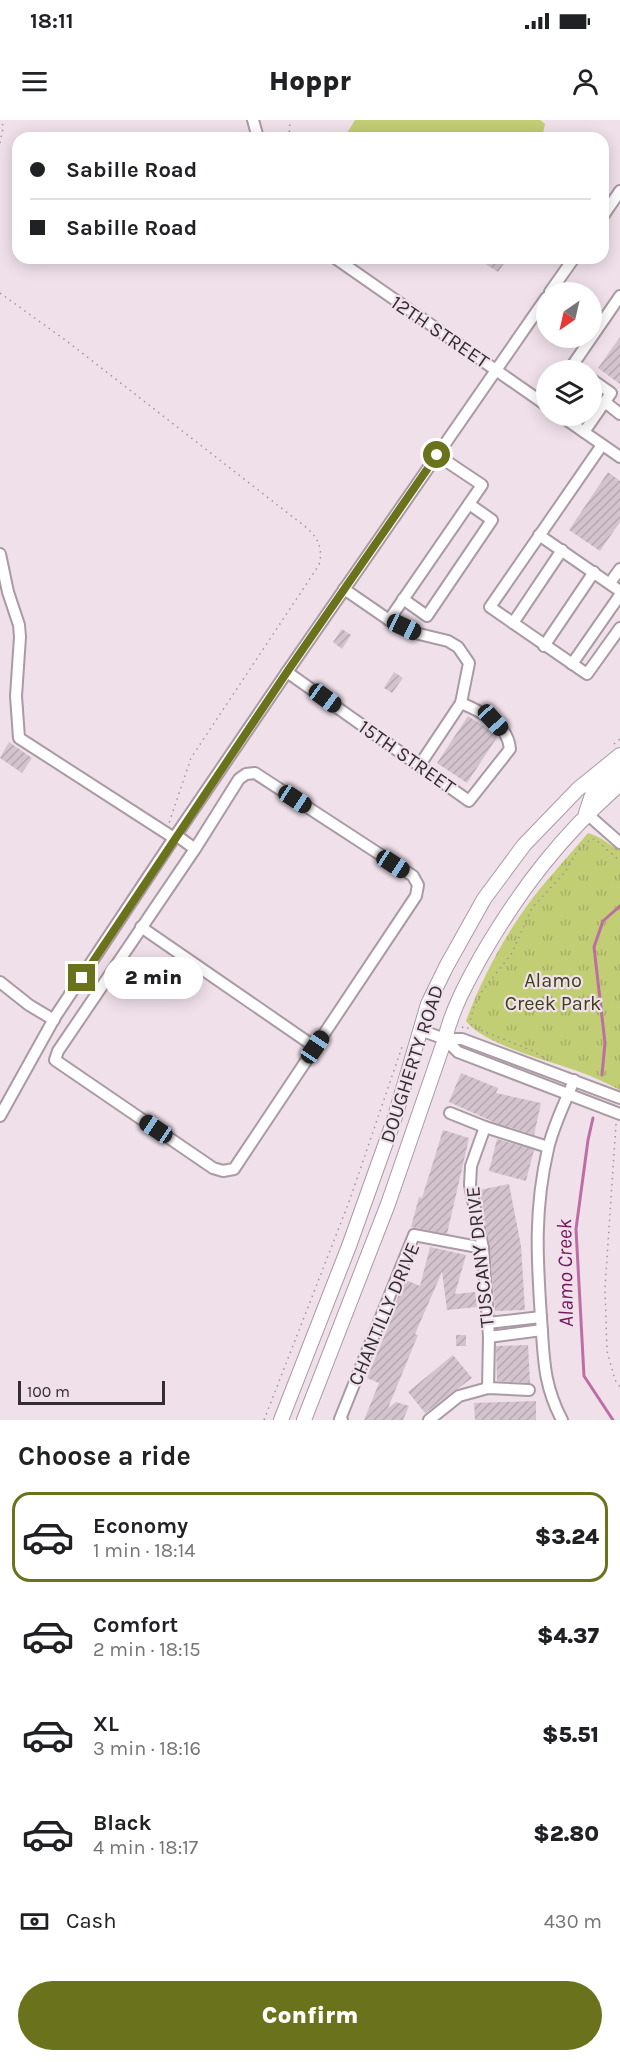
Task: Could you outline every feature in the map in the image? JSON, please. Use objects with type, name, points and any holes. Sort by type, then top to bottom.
[{"type":"main road","name":"DOUGHERTY ROAD","points":[[281,1420],[370,1189],[394,1120],[428,1004],[446,967],[491,890],[524,845],[578,789],[620,755]]},
{"type":"main road","points":[[586,813],[592,795],[620,769]]},
{"type":"main road","name":"DOUGHERTY ROAD","points":[[304,1420],[388,1204],[450,1019],[468,981],[506,914],[545,859],[586,813],[620,784]]},
{"type":"street","points":[[609,207],[620,191]]},
{"type":"street","name":"12TH STREET","points":[[344,264],[536,398]]},
{"type":"street","points":[[557,282],[570,264]]},
{"type":"street","points":[[576,360],[620,296]]},
{"type":"street","points":[[0,1116],[54,1020],[172,835],[536,312]]},
{"type":"street","points":[[584,432],[611,393],[602,387]]},
{"type":"street","points":[[606,402],[620,414]]},
{"type":"street","points":[[575,426],[620,457]]},
{"type":"street","points":[[602,445],[490,608],[586,674],[620,628]]},
{"type":"street","points":[[389,620],[482,484],[437,455]]},
{"type":"street","points":[[404,599],[427,615],[492,520],[469,504]]},
{"type":"street","points":[[539,535],[620,591]]},
{"type":"street","points":[[513,624],[562,550]]},
{"type":"street","points":[[0,554],[8,592],[19,625],[16,696],[19,738],[195,849]]},
{"type":"street","points":[[610,584],[620,569]]},
{"type":"street","points":[[544,646],[594,572]]},
{"type":"street","points":[[344,589],[389,620],[419,634],[448,641],[458,647],[469,663],[461,703],[418,766]]},
{"type":"street","points":[[572,664],[620,595]]},
{"type":"street","name":"15TH STREET","points":[[287,672],[469,801],[510,749],[509,738],[493,720],[461,703]]},
{"type":"street","points":[[255,773],[413,876],[418,885],[416,896],[234,1168],[223,1171],[213,1168],[55,1060],[58,1051],[141,927],[239,780],[246,774],[255,773]]},
{"type":"street","points":[[586,813],[620,843]]},
{"type":"street","points":[[141,927],[315,1047]]},
{"type":"street","points":[[0,982],[29,1005],[54,1020]]},
{"type":"street","points":[[420,1030],[445,1039],[462,1039],[620,1098]]},
{"type":"street","points":[[445,1039],[458,1052],[569,1093],[618,1118]]},
{"type":"street","points":[[562,1420],[552,1401],[544,1372],[536,1255],[538,1204],[548,1147],[574,1080]]},
{"type":"street","points":[[450,1113],[484,1127],[548,1147]]},
{"type":"street","name":"TUSCANY DRIVE","points":[[484,1127],[471,1166],[470,1185],[483,1248],[489,1337],[488,1388]]},
{"type":"street","name":"CHANTILLY DRIVE","points":[[342,1420],[340,1419],[414,1235],[483,1248]]},
{"type":"street","points":[[488,1323],[541,1317]]},
{"type":"street","points":[[489,1337],[542,1330]]},
{"type":"street","points":[[429,1420],[459,1396],[488,1388],[529,1390]]},
{"type":"path","points":[[0,143],[2,120]]},
{"type":"path","points":[[0,293],[69,342],[307,528],[321,546],[319,565],[191,758],[172,835]]},
{"type":"path","points":[[467,1029],[471,1025],[474,1007],[492,977],[512,952],[532,908],[565,872],[578,850],[593,839],[595,833]]},
{"type":"path","points":[[593,839],[620,861]]},
{"type":"path","points":[[471,1025],[532,1051],[554,1064]]},
{"type":"path","points":[[264,1420],[349,1202],[405,1038]]},
{"type":"path","points":[[618,1118],[605,1288],[607,1352],[615,1380],[620,1387]]},
{"type":"green space","points":[[355,120],[540,120],[545,124],[543,132],[348,132]]},
{"type":"green space","name":"Alamo Creek Park","points":[[588,833],[620,850],[620,1090],[583,1073],[502,1044],[475,1030],[466,1021],[492,962],[517,920]]},
{"type":"building","points":[[486,264],[504,264],[498,272]]},
{"type":"building","points":[[620,337],[620,384],[602,371],[602,362]]},
{"type":"building","points":[[608,472],[620,481],[620,522],[600,551],[569,530]]},
{"type":"building","points":[[342,629],[351,635],[342,649],[333,642]]},
{"type":"building","points":[[394,672],[403,678],[392,693],[384,688]]},
{"type":"building","points":[[468,716],[498,736],[467,783],[437,763]]},
{"type":"building","points":[[9,742],[32,758],[22,773],[0,758]]},
{"type":"building","points":[[461,1073],[498,1088],[496,1093],[541,1103],[534,1135],[496,1123],[449,1102]]},
{"type":"building","points":[[443,1130],[469,1138],[447,1234],[411,1227],[419,1197],[422,1198]]},
{"type":"building","points":[[497,1139],[534,1150],[526,1181],[489,1171]]},
{"type":"building","points":[[509,1184],[521,1246],[525,1310],[495,1311],[490,1247],[479,1190]]},
{"type":"building","points":[[430,1247],[466,1255],[455,1294],[475,1292],[477,1307],[447,1310],[442,1272],[415,1334],[418,1335],[388,1408],[396,1402],[409,1406],[403,1420],[364,1420],[379,1383],[367,1378],[393,1315],[390,1314],[406,1280],[420,1286]]},
{"type":"building","points":[[456,1335],[466,1335],[466,1346],[456,1346]]},
{"type":"building","points":[[528,1345],[530,1383],[497,1381],[496,1346]]},
{"type":"building","points":[[453,1355],[472,1378],[425,1413],[408,1392]]},
{"type":"building","points":[[536,1401],[536,1420],[475,1420],[474,1403]]},
{"type":"waterway","name":"Alamo Creek","points":[[602,1075],[605,1043],[594,947],[603,921],[620,906]]},
{"type":"waterway","name":"Alamo Creek","points":[[593,1118],[576,1229],[584,1376],[613,1420]]},
{"type":"route","points":[[82,978],[174,838],[437,455]]}]
